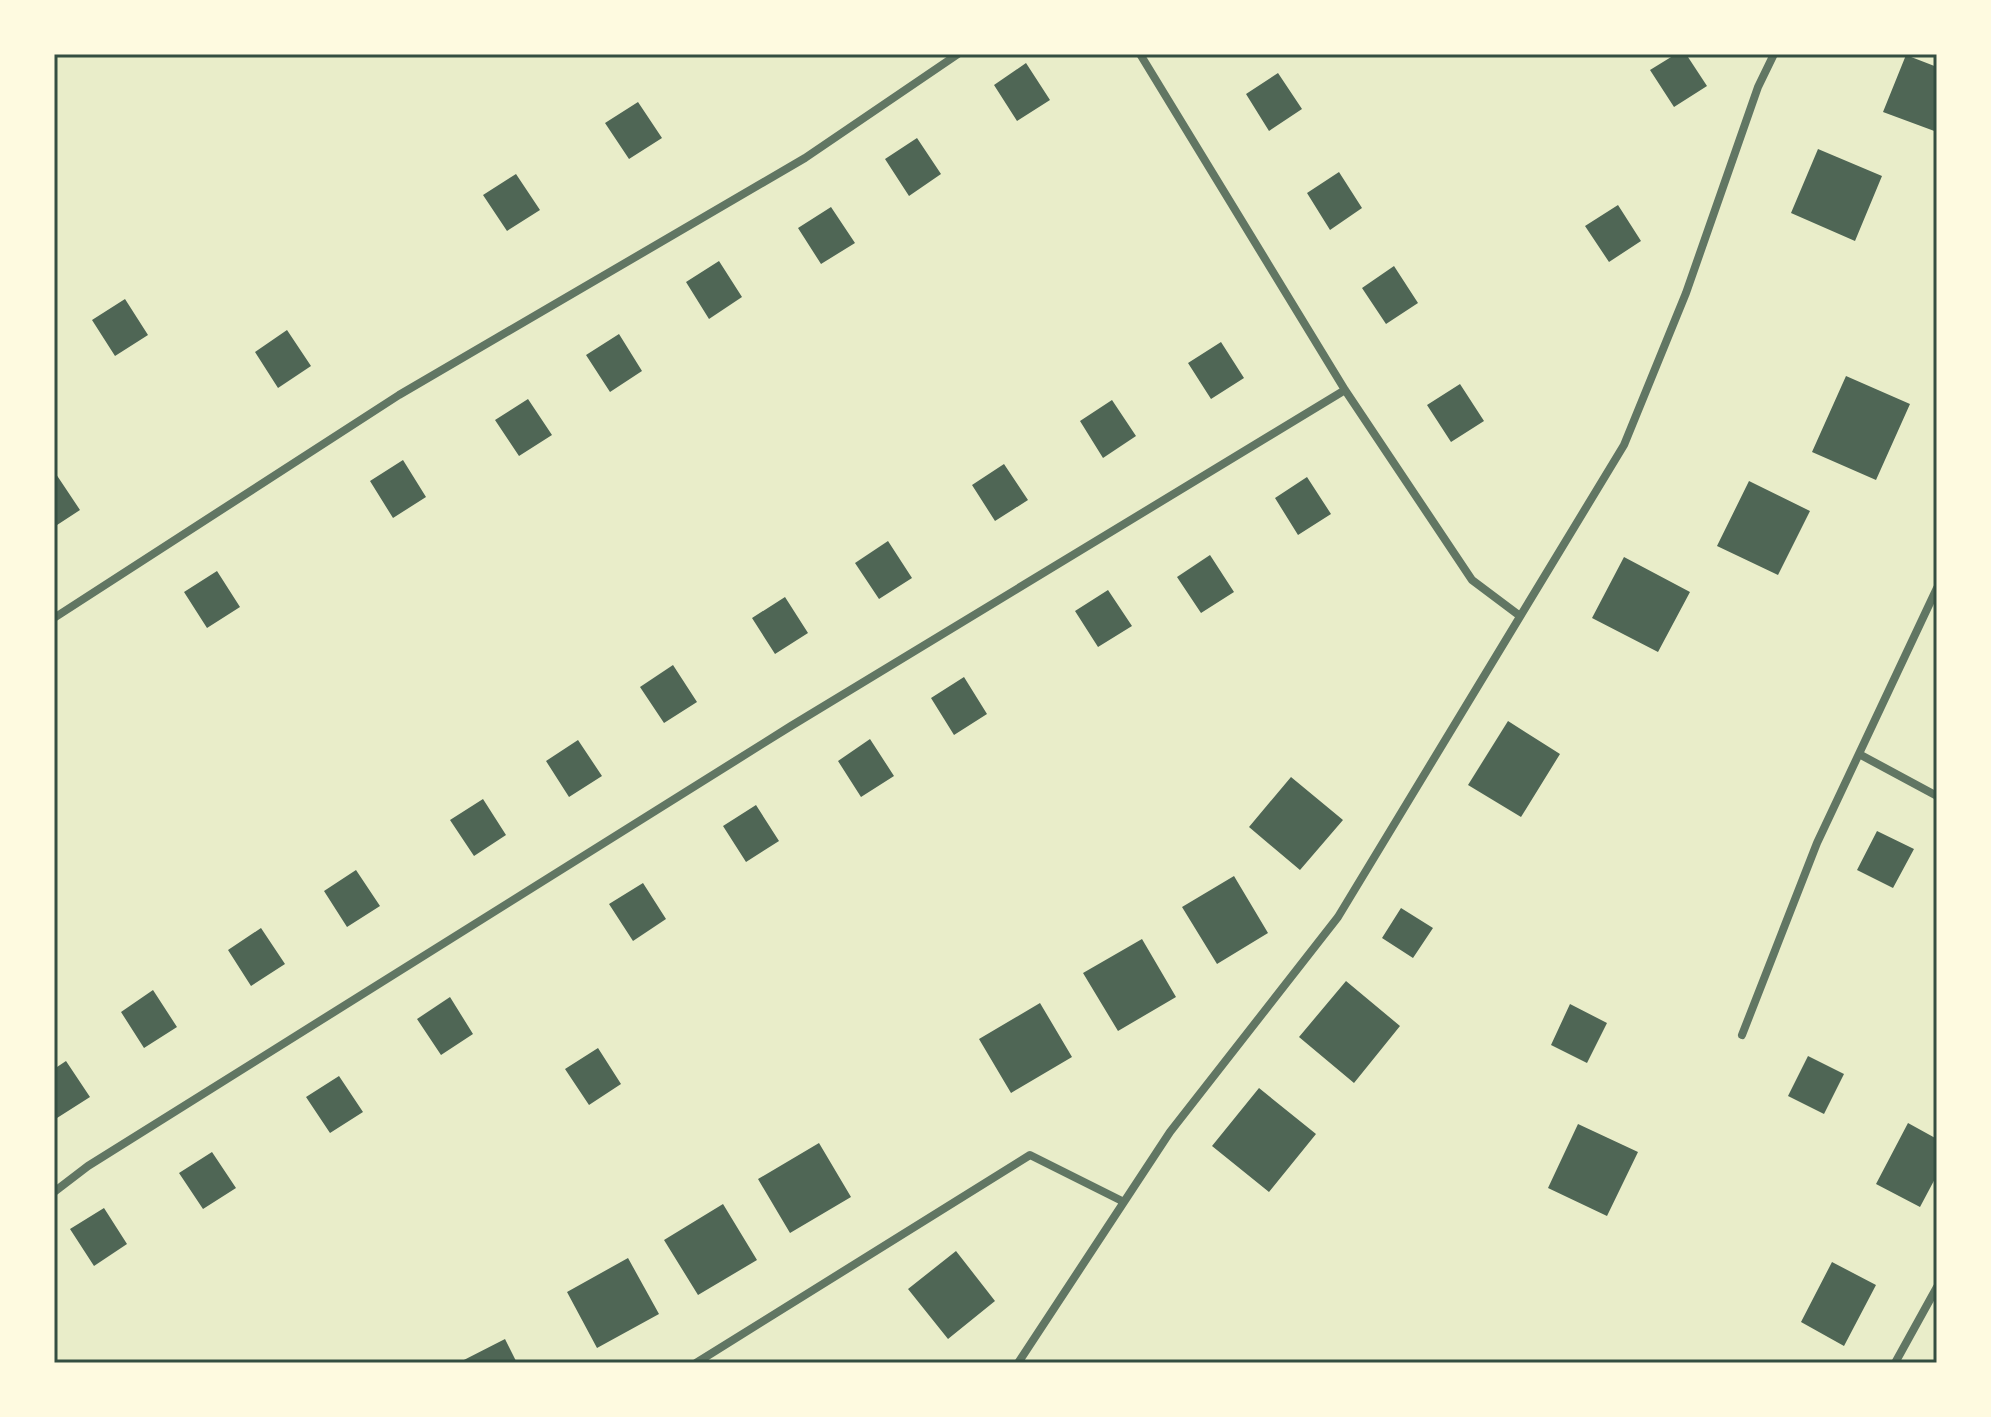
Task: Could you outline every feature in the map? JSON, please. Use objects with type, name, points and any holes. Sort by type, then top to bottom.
[{"type":"street","points":[[54,618],[399,395],[805,158],[958,54]]},
{"type":"street","points":[[1140,54],[1345,390],[1472,580],[1520,616]]},
{"type":"street","points":[[1018,1363],[1170,1132],[1338,917],[1624,445],[1686,293],[1758,87],[1774,54]]},
{"type":"street","points":[[54,1192],[88,1166],[427,951],[1345,390]]},
{"type":"street","points":[[1742,1035],[1817,843],[1937,588]]},
{"type":"street","points":[[1859,754],[1937,796]]},
{"type":"street","points":[[696,1363],[1030,1155],[1124,1202]]},
{"type":"street","points":[[1895,1363],[1937,1287]]},
{"type":"building","points":[[1676,54],[1686,54],[1707,86],[1674,107],[1650,70]]},
{"type":"building","points":[[1906,55],[1937,67],[1937,132],[1883,112]]},
{"type":"building","points":[[1026,63],[1050,100],[1017,121],[994,85]]},
{"type":"building","points":[[1278,73],[1302,109],[1269,131],[1246,94]]},
{"type":"building","points":[[638,102],[662,138],[629,159],[605,123]]},
{"type":"building","points":[[917,138],[941,174],[909,196],[885,159]]},
{"type":"building","points":[[1818,149],[1882,176],[1855,241],[1791,213]]},
{"type":"building","points":[[1339,172],[1362,208],[1330,230],[1307,193]]},
{"type":"building","points":[[516,174],[540,210],[507,231],[483,195]]},
{"type":"building","points":[[1618,205],[1641,241],[1609,262],[1585,226]]},
{"type":"building","points":[[831,207],[855,243],[821,264],[798,228]]},
{"type":"building","points":[[719,261],[742,297],[709,319],[686,282]]},
{"type":"building","points":[[1394,266],[1418,303],[1386,324],[1362,288]]},
{"type":"building","points":[[125,299],[148,335],[115,356],[92,320]]},
{"type":"building","points":[[287,330],[311,366],[278,388],[255,352]]},
{"type":"building","points":[[619,334],[642,371],[610,392],[586,355]]},
{"type":"building","points":[[1221,342],[1244,378],[1211,399],[1188,363]]},
{"type":"building","points":[[1846,376],[1910,404],[1876,480],[1812,452]]},
{"type":"building","points":[[1460,384],[1484,421],[1451,442],[1427,405]]},
{"type":"building","points":[[528,399],[552,435],[519,456],[495,420]]},
{"type":"building","points":[[1112,400],[1136,436],[1103,458],[1080,421]]},
{"type":"building","points":[[403,460],[426,497],[393,518],[370,481]]},
{"type":"building","points":[[1004,464],[1028,500],[995,521],[972,485]]},
{"type":"building","points":[[56,474],[80,510],[54,527],[54,476]]},
{"type":"building","points":[[1307,477],[1331,514],[1298,535],[1275,498]]},
{"type":"building","points":[[1749,481],[1810,511],[1778,575],[1717,546]]},
{"type":"building","points":[[888,541],[912,578],[879,599],[855,563]]},
{"type":"building","points":[[1210,555],[1234,592],[1201,613],[1177,577]]},
{"type":"building","points":[[1624,557],[1690,592],[1658,652],[1592,618]]},
{"type":"building","points":[[217,571],[240,607],[207,628],[184,592]]},
{"type":"building","points":[[1108,590],[1132,626],[1098,647],[1075,611]]},
{"type":"building","points":[[785,597],[808,633],[775,654],[752,618]]},
{"type":"building","points":[[673,665],[697,702],[664,723],[640,687]]},
{"type":"building","points":[[964,677],[987,714],[954,735],[931,698]]},
{"type":"building","points":[[1508,721],[1560,754],[1521,817],[1468,785]]},
{"type":"building","points":[[870,739],[894,776],[861,797],[838,761]]},
{"type":"building","points":[[578,740],[602,776],[569,797],[546,761]]},
{"type":"building","points":[[1291,777],[1343,820],[1300,870],[1249,827]]},
{"type":"building","points":[[483,799],[506,835],[474,856],[450,820]]},
{"type":"building","points":[[756,805],[779,841],[746,862],[723,826]]},
{"type":"building","points":[[1877,831],[1914,849],[1893,888],[1857,870]]},
{"type":"building","points":[[356,870],[380,906],[347,927],[324,891]]},
{"type":"building","points":[[1234,876],[1268,933],[1217,964],[1182,907]]},
{"type":"building","points":[[643,883],[666,919],[633,941],[609,904]]},
{"type":"building","points":[[1401,908],[1433,928],[1413,958],[1382,938]]},
{"type":"building","points":[[261,928],[285,964],[251,986],[228,950]]},
{"type":"building","points":[[1142,939],[1176,997],[1118,1031],[1083,973]]},
{"type":"building","points":[[1346,981],[1400,1026],[1354,1083],[1299,1037]]},
{"type":"building","points":[[153,990],[177,1027],[144,1048],[121,1012]]},
{"type":"building","points":[[450,997],[473,1034],[441,1055],[417,1019]]},
{"type":"building","points":[[1040,1003],[1072,1057],[1011,1093],[979,1039]]},
{"type":"building","points":[[1570,1004],[1607,1023],[1587,1063],[1551,1045]]},
{"type":"building","points":[[598,1048],[621,1084],[589,1105],[565,1069]]},
{"type":"building","points":[[1808,1056],[1844,1074],[1824,1114],[1788,1096]]},
{"type":"building","points":[[66,1061],[90,1097],[57,1118],[54,1069]]},
{"type":"building","points":[[339,1076],[363,1112],[330,1133],[306,1097]]},
{"type":"building","points":[[1259,1088],[1316,1134],[1269,1192],[1212,1146]]},
{"type":"building","points":[[1908,1123],[1937,1139],[1937,1175],[1920,1207],[1876,1184]]},
{"type":"building","points":[[1578,1124],[1638,1152],[1607,1216],[1548,1188]]},
{"type":"building","points":[[819,1143],[851,1197],[790,1233],[758,1179]]},
{"type":"building","points":[[212,1152],[236,1188],[203,1209],[179,1173]]},
{"type":"building","points":[[723,1204],[757,1260],[698,1295],[664,1240]]},
{"type":"building","points":[[104,1208],[127,1244],[94,1266],[70,1229]]},
{"type":"building","points":[[956,1251],[995,1301],[948,1339],[908,1289]]},
{"type":"building","points":[[628,1258],[659,1314],[597,1348],[567,1292]]},
{"type":"building","points":[[1832,1262],[1876,1285],[1844,1346],[1801,1322]]},
{"type":"building","points":[[505,1339],[517,1363],[458,1363]]}]
